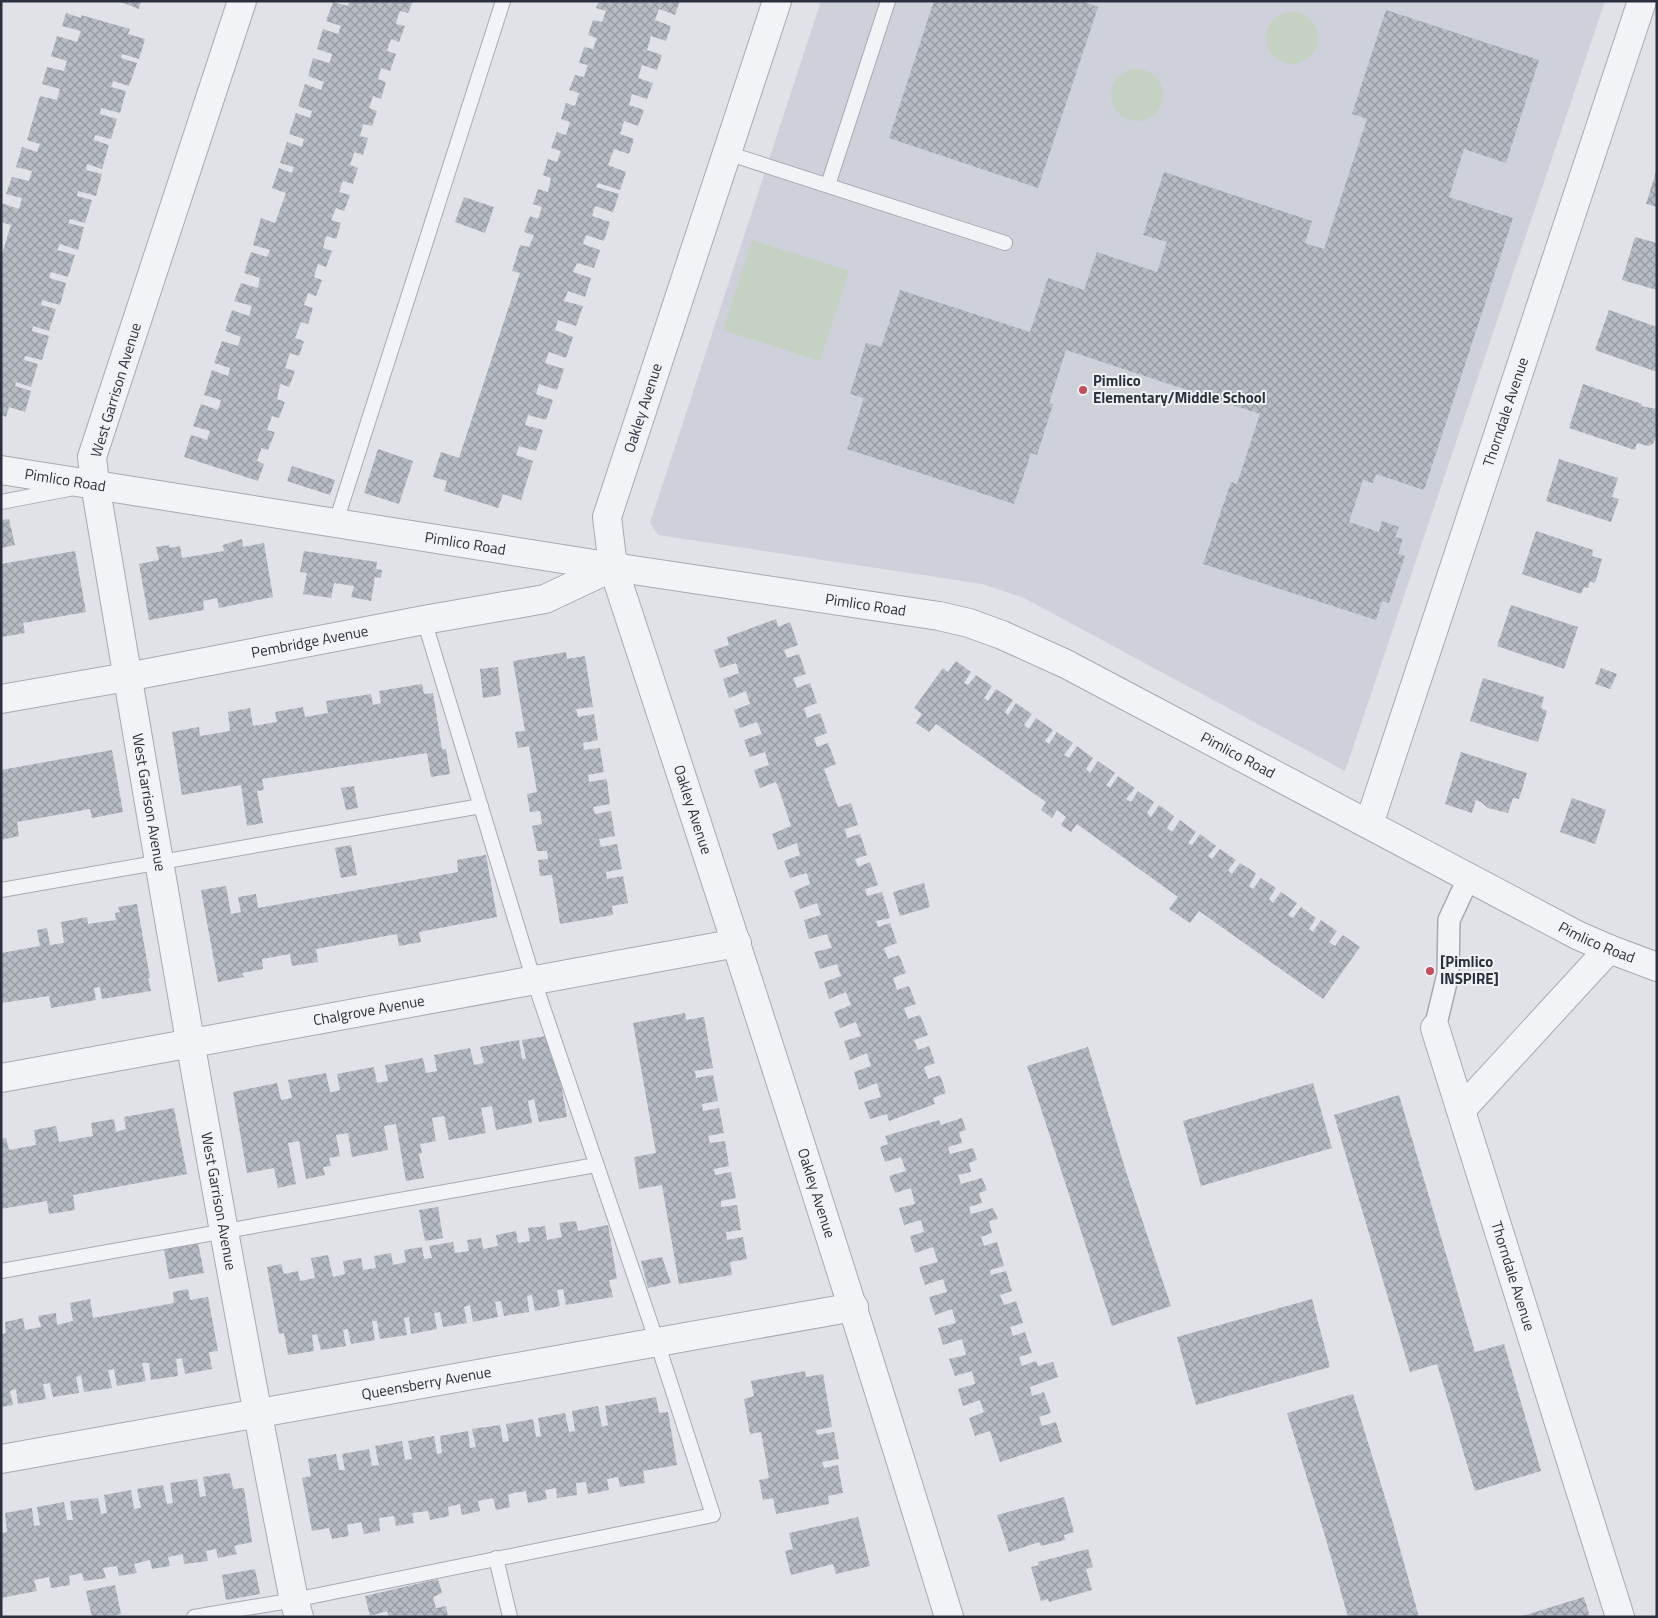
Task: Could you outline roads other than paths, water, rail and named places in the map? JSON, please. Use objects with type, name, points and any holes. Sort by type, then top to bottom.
[{"type":"street","name":"West Garrison Avenue","points":[[242,1],[92,457],[127,677],[224,1231],[257,1414],[296,1608]]},
{"type":"street","name":"Oakley Avenue","points":[[777,1],[607,517],[613,567],[854,1307],[949,1617]]},
{"type":"street","name":"Thorndale Avenue","points":[[1369,824],[1642,1]]},
{"type":"street","name":"Pimlico Road","points":[[1,470],[613,567],[890,608],[969,623],[1002,635],[1066,664],[1577,935],[1657,967]]},
{"type":"street","name":"Pembridge Avenue","points":[[1,699],[545,599],[613,567]]},
{"type":"street","points":[[1435,1028],[1448,974],[1449,920],[1469,877]]},
{"type":"street","name":"Chalgrove Avenue","points":[[1,1078],[736,943]]},
{"type":"street","points":[[1461,1110],[1609,949]]},
{"type":"street","name":"Thorndale Avenue","points":[[1435,1028],[1620,1617]]},
{"type":"street","name":"Queensberry Avenue","points":[[1,1459],[854,1307]]},
{"type":"lane","points":[[336,522],[503,1]]},
{"type":"lane","points":[[828,185],[888,1]]},
{"type":"lane","points":[[727,153],[1005,243]]},
{"type":"lane","points":[[1,502],[95,484]]},
{"type":"lane","points":[[194,1617],[296,1608],[496,1558],[713,1515],[657,1342],[534,981],[424,620]]},
{"type":"lane","points":[[1,890],[481,806]]},
{"type":"lane","points":[[1,1271],[596,1165]]},
{"type":"lane","points":[[496,1558],[510,1617]]},
{"type":"place","name":"Pimlico Elementary/Middle School","points":[[1083,390]]},
{"type":"place","name":"[Pimlico INSPIRE]","points":[[1430,971]]}]
